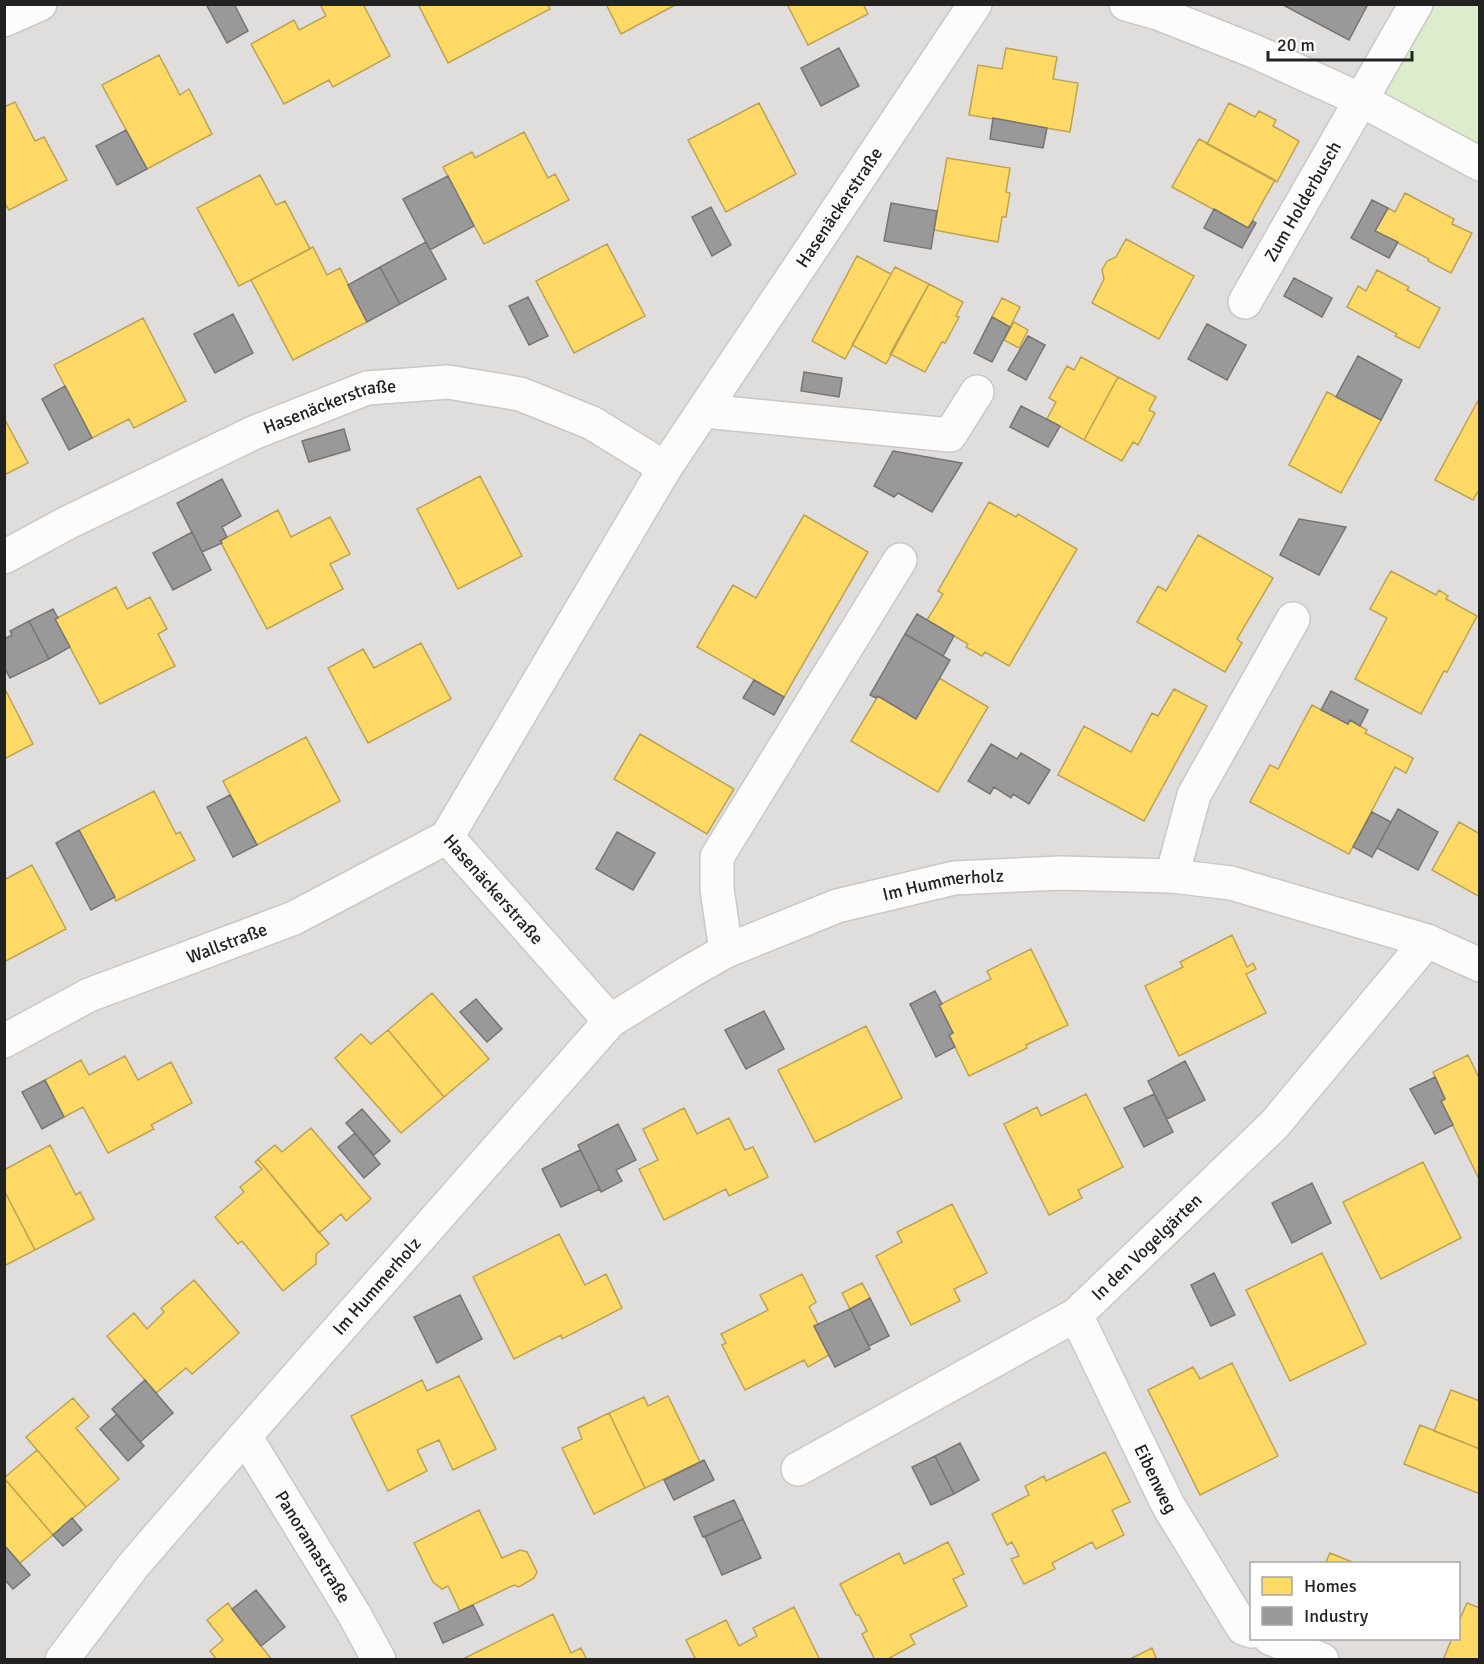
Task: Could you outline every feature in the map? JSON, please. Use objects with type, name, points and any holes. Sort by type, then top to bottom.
[{"type":"street","points":[[4,20],[40,4]]},
{"type":"street","name":"Hasenäckerstraße","points":[[610,1021],[447,837],[665,468],[975,4]]},
{"type":"street","points":[[1126,4],[1158,12],[1256,52],[1361,100],[1479,164]]},
{"type":"street","name":"Zum Holderbusch","points":[[1245,303],[1416,4]]},
{"type":"street","name":"Hasenäckerstraße","points":[[4,556],[253,433],[367,388],[448,382],[520,394],[592,423],[665,468]]},
{"type":"street","points":[[704,411],[950,435],[977,392]]},
{"type":"street","points":[[726,951],[717,889],[717,857],[900,560]]},
{"type":"street","points":[[1172,876],[1194,795],[1293,619]]},
{"type":"street","name":"Wallstraße","points":[[4,1041],[89,995],[294,918],[447,837]]},
{"type":"street","name":"Im Hummerholz","points":[[62,1659],[133,1566],[610,1021],[726,951],[837,906],[954,878],[1061,873],[1172,876],[1231,883],[1427,941],[1479,965]]},
{"type":"street","name":"In den Vogelgärten","points":[[798,1469],[1076,1315],[1274,1125],[1427,941]]},
{"type":"street","name":"Eibenweg","points":[[1076,1315],[1168,1505],[1243,1628],[1250,1631]]},
{"type":"street","name":"Panoramastraße","points":[[245,1436],[379,1659]]},
{"type":"street","points":[[1275,1640],[1322,1659]]},
{"type":"shaded area","points":[[5,5],[1479,5],[1479,1659],[5,1660]]},
{"type":"shaded area","points":[[462,322],[467,359],[390,368],[385,333]]},
{"type":"green space","points":[[1433,5],[1479,5],[1479,144],[1386,94]]},
{"type":"building: Homes","points":[[320,4],[363,4],[390,56],[333,87],[329,80],[284,104],[251,44],[294,20],[299,30],[326,16]]},
{"type":"building: Homes","points":[[418,4],[548,4],[550,9],[448,63]]},
{"type":"building: Homes","points":[[606,4],[677,4],[621,34]]},
{"type":"building: Homes","points":[[787,4],[863,4],[868,14],[808,45]]},
{"type":"building: Homes","points":[[1006,48],[1057,57],[1053,79],[1078,83],[1070,132],[969,115],[978,65],[1002,69]]},
{"type":"building: Homes","points":[[159,55],[180,95],[189,89],[212,134],[147,169],[102,85]]},
{"type":"building: Homes","points":[[15,102],[35,141],[44,137],[67,180],[9,210],[4,202],[4,107]]},
{"type":"building: Homes","points":[[759,103],[796,174],[726,212],[688,140]]},
{"type":"building: Homes","points":[[1229,103],[1255,117],[1259,111],[1276,120],[1273,126],[1299,141],[1277,182],[1207,144]]},
{"type":"building: Homes","points":[[524,132],[548,178],[555,174],[569,200],[484,244],[443,167],[472,152],[475,158]]},
{"type":"building: Homes","points":[[1199,139],[1275,180],[1248,228],[1172,187]]},
{"type":"building: Homes","points":[[947,158],[1010,168],[1006,192],[1010,193],[1006,217],[1002,217],[998,242],[934,230]]},
{"type":"building: Homes","points":[[260,175],[276,205],[285,201],[310,249],[239,286],[197,208]]},
{"type":"building: Homes","points":[[1405,193],[1454,219],[1452,224],[1472,233],[1451,273],[1375,231],[1388,208],[1395,212]]},
{"type":"building: Homes","points":[[1126,239],[1194,276],[1159,339],[1092,303],[1104,279],[1102,270],[1107,261],[1116,257]]},
{"type":"building: Homes","points":[[607,244],[645,316],[574,353],[536,281]]},
{"type":"building: Homes","points":[[313,247],[327,275],[340,268],[367,322],[293,360],[251,280]]},
{"type":"building: Homes","points":[[857,256],[891,274],[845,359],[812,341]]},
{"type":"building: Homes","points":[[895,267],[929,284],[886,364],[852,345]]},
{"type":"building: Homes","points":[[1377,270],[1409,287],[1407,290],[1440,308],[1419,348],[1347,307],[1358,286],[1366,291]]},
{"type":"building: Homes","points":[[929,284],[963,302],[956,316],[959,317],[945,343],[942,342],[925,372],[890,354]]},
{"type":"building: Homes","points":[[1002,298],[1020,307],[1010,327],[992,317]]},
{"type":"building: Homes","points":[[143,318],[186,401],[134,428],[129,419],[92,438],[54,365]]},
{"type":"building: Homes","points":[[1014,322],[1028,330],[1019,348],[1004,340]]},
{"type":"building: Homes","points":[[1081,357],[1118,377],[1084,440],[1047,419],[1056,402],[1049,398],[1067,366],[1074,370]]},
{"type":"building: Homes","points":[[1118,377],[1156,397],[1149,410],[1155,413],[1138,445],[1133,442],[1122,461],[1084,440]]},
{"type":"building: Homes","points":[[1327,392],[1381,420],[1341,493],[1289,465]]},
{"type":"building: Homes","points":[[1480,397],[1480,488],[1473,500],[1435,480]]},
{"type":"building: Homes","points":[[4,418],[28,463],[4,475]]},
{"type":"building: Homes","points":[[480,476],[522,556],[458,589],[417,509]]},
{"type":"building: Homes","points":[[989,502],[1016,517],[1018,514],[1077,549],[1009,666],[985,652],[982,656],[966,647],[968,644],[927,620],[943,594],[938,591]]},
{"type":"building: Homes","points":[[278,510],[291,537],[330,517],[350,554],[330,564],[343,589],[267,629],[220,541]]},
{"type":"building: Homes","points":[[804,515],[868,552],[784,697],[697,647],[733,585],[756,598]]},
{"type":"building: Homes","points":[[1198,535],[1273,578],[1237,639],[1242,643],[1225,672],[1137,622],[1158,586],[1166,591]]},
{"type":"building: Homes","points":[[1391,571],[1436,595],[1439,590],[1448,596],[1446,599],[1477,616],[1421,714],[1355,679],[1387,618],[1370,609]]},
{"type":"building: Homes","points":[[116,587],[127,609],[150,597],[167,629],[158,634],[175,666],[100,704],[55,619]]},
{"type":"building: Homes","points":[[421,643],[451,699],[368,743],[328,668],[363,649],[374,668]]},
{"type":"building: Homes","points":[[939,678],[988,707],[938,792],[851,741],[878,696],[916,719]]},
{"type":"building: Homes","points":[[1174,689],[1207,706],[1144,821],[1058,775],[1084,726],[1131,752],[1152,713],[1158,716]]},
{"type":"building: Homes","points":[[6,691],[33,744],[4,759],[4,692]]},
{"type":"building: Homes","points":[[1312,705],[1348,724],[1350,720],[1367,730],[1365,733],[1413,758],[1406,773],[1395,767],[1349,854],[1250,802],[1270,765],[1278,769]]},
{"type":"building: Homes","points":[[640,734],[734,789],[707,834],[614,779]]},
{"type":"building: Homes","points":[[306,737],[340,801],[257,845],[223,781]]},
{"type":"building: Homes","points":[[154,791],[176,834],[180,832],[195,860],[116,901],[79,830]]},
{"type":"building: Homes","points":[[1459,822],[1480,834],[1480,897],[1432,870]]},
{"type":"building: Homes","points":[[32,865],[66,929],[4,962],[4,880]]},
{"type":"building: Homes","points":[[1232,935],[1247,967],[1253,963],[1256,969],[1246,974],[1266,1013],[1179,1056],[1145,986],[1183,967],[1180,962]]},
{"type":"building: Homes","points":[[1031,949],[1068,1025],[969,1076],[949,1035],[953,1033],[939,1005],[991,979],[987,971]]},
{"type":"building: Homes","points":[[432,993],[489,1059],[444,1097],[388,1030]]},
{"type":"building: Homes","points":[[866,1026],[902,1098],[815,1142],[778,1070]]},
{"type":"building: Homes","points":[[388,1030],[444,1097],[401,1133],[335,1058],[361,1034],[371,1044]]},
{"type":"building: Homes","points":[[1468,1055],[1480,1080],[1479,1179],[1441,1101],[1445,1099],[1433,1072]]},
{"type":"building: Homes","points":[[125,1056],[138,1080],[171,1062],[192,1103],[151,1125],[154,1129],[108,1153],[83,1107],[64,1117],[45,1080],[81,1060],[89,1075]]},
{"type":"building: Homes","points":[[1086,1094],[1123,1167],[1078,1190],[1082,1198],[1049,1215],[1004,1124],[1037,1107],[1041,1116]]},
{"type":"building: Homes","points":[[684,1108],[697,1134],[729,1118],[745,1150],[753,1147],[768,1177],[729,1196],[726,1189],[664,1220],[639,1169],[658,1160],[643,1129]]},
{"type":"building: Homes","points":[[311,1128],[371,1199],[346,1221],[341,1214],[319,1233],[258,1159],[275,1145],[282,1152]]},
{"type":"building: Homes","points":[[50,1145],[76,1195],[80,1192],[94,1219],[35,1250],[4,1190],[4,1170]]},
{"type":"building: Homes","points":[[258,1159],[329,1244],[316,1254],[316,1264],[283,1291],[242,1241],[238,1244],[215,1217],[244,1192],[240,1187],[262,1169],[255,1162]]},
{"type":"building: Homes","points":[[1423,1162],[1461,1238],[1381,1279],[1343,1202]]},
{"type":"building: Homes","points":[[4,1190],[35,1250],[4,1266]]},
{"type":"building: Homes","points":[[952,1204],[987,1273],[954,1289],[960,1301],[911,1325],[876,1256],[902,1242],[897,1232]]},
{"type":"building: Homes","points":[[559,1234],[585,1285],[606,1274],[622,1308],[562,1339],[561,1335],[514,1359],[473,1277]]},
{"type":"building: Homes","points":[[1322,1253],[1366,1344],[1290,1381],[1246,1290]]},
{"type":"building: Homes","points":[[802,1274],[816,1302],[809,1307],[818,1324],[814,1326],[829,1355],[808,1367],[804,1360],[745,1390],[722,1345],[726,1343],[721,1334],[768,1310],[760,1295]]},
{"type":"building: Homes","points":[[194,1280],[239,1333],[192,1374],[186,1368],[156,1393],[107,1336],[134,1313],[147,1329],[164,1312],[161,1308]]},
{"type":"building: Homes","points":[[862,1283],[870,1298],[850,1309],[842,1293]]},
{"type":"building: Homes","points":[[1232,1363],[1278,1456],[1200,1495],[1148,1390],[1193,1367],[1200,1379]]},
{"type":"building: Homes","points":[[459,1376],[496,1449],[453,1470],[439,1440],[417,1450],[427,1471],[388,1491],[351,1416],[422,1380],[427,1391]]},
{"type":"building: Homes","points":[[1451,1390],[1480,1401],[1480,1449],[1434,1431]]},
{"type":"building: Homes","points":[[668,1396],[700,1462],[645,1488],[609,1413],[644,1397],[648,1406]]},
{"type":"building: Homes","points":[[73,1398],[89,1417],[76,1428],[119,1479],[86,1507],[26,1437]]},
{"type":"building: Homes","points":[[609,1413],[645,1488],[594,1514],[562,1448],[582,1439],[578,1428]]},
{"type":"building: Homes","points":[[1420,1425],[1480,1449],[1480,1494],[1404,1464]]},
{"type":"building: Homes","points":[[37,1450],[86,1507],[53,1535],[4,1478]]},
{"type":"building: Homes","points":[[1105,1452],[1130,1502],[1112,1510],[1124,1535],[1096,1549],[1092,1542],[1052,1563],[1055,1569],[1024,1584],[1011,1559],[1019,1556],[1012,1542],[1007,1545],[992,1514],[1029,1495],[1025,1486],[1044,1476],[1046,1481]]},
{"type":"building: Homes","points":[[4,1478],[53,1535],[20,1563],[4,1545]]},
{"type":"building: Homes","points":[[479,1510],[502,1558],[520,1550],[527,1552],[537,1572],[534,1578],[519,1587],[514,1585],[460,1611],[448,1586],[442,1589],[433,1582],[414,1543]]},
{"type":"building: Homes","points":[[948,1542],[964,1574],[953,1579],[967,1606],[910,1635],[915,1644],[886,1660],[875,1660],[862,1634],[867,1631],[840,1584],[899,1553],[904,1564]]},
{"type":"building: Homes","points":[[1330,1553],[1352,1562],[1326,1562]]},
{"type":"building: Homes","points":[[228,1603],[272,1660],[217,1660],[210,1651],[223,1640],[207,1620]]},
{"type":"building: Homes","points":[[1467,1603],[1480,1608],[1480,1660],[1443,1660],[1451,1640],[1460,1640],[1460,1619]]},
{"type":"building: Homes","points":[[794,1607],[820,1660],[696,1660],[686,1640],[726,1620],[739,1646],[757,1636],[753,1628]]},
{"type":"building: Homes","points":[[553,1614],[571,1653],[581,1648],[587,1660],[461,1660]]},
{"type":"building: Homes","points":[[1152,1648],[1157,1660],[1128,1660]]},
{"type":"building: Industry","points":[[206,4],[234,4],[248,31],[227,43]]},
{"type":"building: Industry","points":[[1285,4],[1368,4],[1349,40]]},
{"type":"building: Industry","points":[[839,48],[859,86],[821,106],[801,68]]},
{"type":"building: Industry","points":[[993,118],[1047,128],[1043,148],[990,139]]},
{"type":"building: Industry","points":[[126,130],[147,169],[117,185],[96,146]]},
{"type":"building: Industry","points":[[448,176],[474,226],[430,250],[403,199]]},
{"type":"building: Industry","points":[[1372,200],[1388,208],[1375,231],[1398,242],[1389,258],[1351,238]]},
{"type":"building: Industry","points":[[891,203],[937,211],[931,249],[884,241]]},
{"type":"building: Industry","points":[[711,207],[731,245],[712,256],[692,217]]},
{"type":"building: Industry","points":[[1214,209],[1248,228],[1253,221],[1256,223],[1242,248],[1204,228]]},
{"type":"building: Industry","points":[[426,242],[446,279],[400,304],[380,267]]},
{"type":"building: Industry","points":[[380,267],[400,304],[367,322],[348,285]]},
{"type":"building: Industry","points":[[1294,278],[1332,298],[1322,317],[1284,296]]},
{"type":"building: Industry","points":[[528,297],[548,336],[529,345],[509,306]]},
{"type":"building: Industry","points":[[233,314],[253,353],[215,373],[194,334]]},
{"type":"building: Industry","points":[[992,317],[1010,327],[992,362],[974,353]]},
{"type":"building: Industry","points":[[1207,324],[1246,345],[1227,380],[1188,359]]},
{"type":"building: Industry","points":[[1028,336],[1045,345],[1026,380],[1008,370]]},
{"type":"building: Industry","points":[[1358,356],[1402,380],[1381,420],[1336,397]]},
{"type":"building: Industry","points":[[804,372],[842,378],[839,397],[801,391]]},
{"type":"building: Industry","points":[[65,386],[92,438],[69,450],[42,399]]},
{"type":"building: Industry","points":[[1021,406],[1060,426],[1048,447],[1010,427]]},
{"type":"building: Industry","points":[[344,429],[350,450],[309,462],[302,441]]},
{"type":"building: Industry","points":[[893,451],[962,463],[932,512],[898,493],[894,497],[874,486]]},
{"type":"building: Industry","points":[[222,479],[241,516],[222,527],[227,537],[220,541],[222,543],[202,552],[177,503]]},
{"type":"building: Industry","points":[[1299,519],[1346,527],[1319,575],[1280,555]]},
{"type":"building: Industry","points":[[192,532],[211,570],[173,590],[153,553]]},
{"type":"building: Industry","points":[[53,609],[58,618],[55,619],[70,647],[49,659],[29,621]]},
{"type":"building: Industry","points":[[917,614],[954,636],[943,656],[905,634]]},
{"type":"building: Industry","points":[[29,621],[49,659],[10,678],[4,667],[4,639],[12,635],[10,631]]},
{"type":"building: Industry","points":[[905,634],[950,660],[916,719],[878,696],[876,698],[870,695]]},
{"type":"building: Industry","points":[[754,680],[784,697],[774,715],[743,698]]},
{"type":"building: Industry","points":[[1331,691],[1368,710],[1360,726],[1350,720],[1348,724],[1321,710]]},
{"type":"building: Industry","points":[[991,744],[1017,759],[1021,753],[1050,770],[1029,804],[1013,794],[1011,798],[994,787],[990,794],[968,781]]},
{"type":"building: Industry","points":[[230,795],[257,845],[233,857],[207,807]]},
{"type":"building: Industry","points":[[1398,809],[1438,832],[1418,870],[1377,848]]},
{"type":"building: Industry","points":[[1372,812],[1391,822],[1372,857],[1353,847]]},
{"type":"building: Industry","points":[[79,830],[115,897],[91,910],[56,843]]},
{"type":"building: Industry","points":[[617,832],[655,853],[633,890],[596,869]]},
{"type":"building: Industry","points":[[935,991],[942,1004],[939,1005],[953,1033],[949,1035],[955,1047],[936,1057],[910,1004]]},
{"type":"building: Industry","points":[[476,999],[502,1029],[487,1042],[460,1012]]},
{"type":"building: Industry","points":[[764,1011],[784,1049],[746,1069],[725,1030]]},
{"type":"building: Industry","points":[[1185,1061],[1205,1100],[1167,1119],[1148,1081]]},
{"type":"building: Industry","points":[[1435,1077],[1445,1099],[1441,1101],[1453,1125],[1435,1134],[1410,1089]]},
{"type":"building: Industry","points":[[45,1080],[64,1117],[42,1129],[22,1092]]},
{"type":"building: Industry","points":[[1154,1094],[1173,1132],[1144,1147],[1124,1108]]},
{"type":"building: Industry","points":[[362,1109],[390,1141],[374,1155],[346,1123]]},
{"type":"building: Industry","points":[[618,1124],[636,1160],[616,1170],[622,1181],[601,1192],[578,1145]]},
{"type":"building: Industry","points":[[355,1133],[380,1164],[364,1178],[338,1147]]},
{"type":"building: Industry","points":[[580,1150],[600,1189],[561,1207],[542,1169]]},
{"type":"building: Industry","points":[[1312,1183],[1331,1223],[1292,1243],[1272,1203]]},
{"type":"building: Industry","points":[[1214,1273],[1235,1315],[1211,1326],[1191,1285]]},
{"type":"building: Industry","points":[[460,1295],[482,1339],[437,1363],[414,1317]]},
{"type":"building: Industry","points":[[870,1298],[889,1336],[869,1346],[850,1309]]},
{"type":"building: Industry","points":[[850,1309],[870,1349],[835,1367],[814,1326]]},
{"type":"building: Industry","points":[[145,1380],[173,1413],[140,1442],[112,1409]]},
{"type":"building: Industry","points":[[117,1414],[144,1446],[128,1461],[100,1429]]},
{"type":"building: Industry","points":[[960,1443],[979,1480],[954,1494],[935,1456]]},
{"type":"building: Industry","points":[[935,1456],[954,1494],[931,1505],[912,1467]]},
{"type":"building: Industry","points":[[704,1460],[714,1480],[674,1500],[664,1480]]},
{"type":"building: Industry","points":[[734,1500],[743,1519],[703,1537],[694,1517]]},
{"type":"building: Industry","points":[[72,1518],[82,1530],[63,1546],[53,1535]]},
{"type":"building: Industry","points":[[743,1519],[761,1558],[722,1575],[705,1537]]},
{"type":"building: Industry","points":[[4,1545],[30,1575],[13,1589],[4,1579]]},
{"type":"building: Industry","points":[[256,1590],[285,1627],[261,1646],[232,1609]]},
{"type":"building: Industry","points":[[473,1605],[483,1625],[443,1643],[434,1623]]}]
